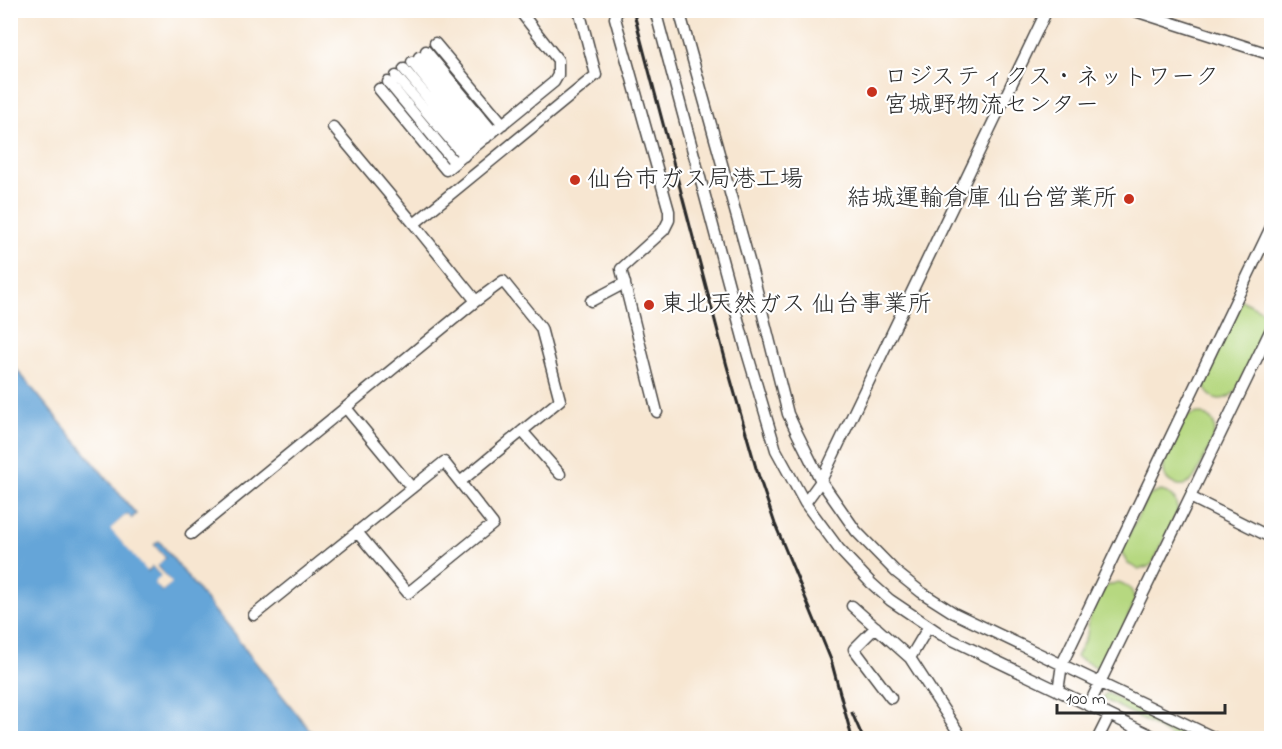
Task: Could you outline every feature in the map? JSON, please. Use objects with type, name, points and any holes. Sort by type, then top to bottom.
[{"type":"street","points":[[379,89],[446,170],[554,82],[558,75],[558,60],[519,10]]},
{"type":"street","points":[[414,224],[596,75],[579,10]]},
{"type":"street","points":[[616,10],[615,18],[669,211],[669,220],[664,230],[621,268],[657,412]]},
{"type":"street","points":[[655,10],[746,349],[776,450],[805,503],[839,549],[871,583],[890,600],[942,635],[1157,738]]},
{"type":"street","points":[[678,10],[751,268],[788,414],[821,481],[856,531],[896,572],[921,592],[954,613],[1215,738]]},
{"type":"street","points":[[805,503],[821,481],[1047,10]]},
{"type":"street","points":[[1132,10],[1272,55]]},
{"type":"street","points":[[411,63],[503,124]]},
{"type":"street","points":[[411,63],[475,147]]},
{"type":"street","points":[[411,63],[475,147]]},
{"type":"street","points":[[411,63],[475,147]]},
{"type":"street","points":[[333,127],[476,301]]},
{"type":"street","points":[[1058,691],[1062,664],[1272,225]]},
{"type":"street","points":[[191,534],[503,281],[541,328],[560,400],[460,482]]},
{"type":"street","points":[[591,301],[625,283]]},
{"type":"street","points":[[1089,705],[1272,327]]},
{"type":"street","points":[[346,408],[412,488]]},
{"type":"street","points":[[522,431],[560,474]]},
{"type":"street","points":[[254,615],[357,532],[412,488],[444,462],[493,524],[408,593],[357,532]]},
{"type":"street","points":[[1190,497],[1272,538]]},
{"type":"street","points":[[852,606],[910,658],[962,738]]},
{"type":"street","points":[[910,658],[929,626]]},
{"type":"street","points":[[876,627],[854,648],[891,699]]},
{"type":"street","points":[[1098,738],[1109,716]]},
{"type":"green space","points":[[1241,300],[1271,315],[1237,389],[1227,398],[1216,398],[1207,392],[1203,379]]},
{"type":"green space","points":[[1198,413],[1207,416],[1215,427],[1212,441],[1192,480],[1184,485],[1174,484],[1166,478],[1164,471],[1167,453],[1183,420],[1187,416]]},
{"type":"green space","points":[[1161,491],[1175,500],[1178,511],[1153,563],[1148,567],[1138,569],[1128,564],[1122,554],[1122,549],[1146,499]]},
{"type":"green space","points":[[1118,582],[1130,589],[1135,602],[1102,670],[1076,657],[1087,635],[1089,618],[1103,590]]},
{"type":"green space","points":[[1105,694],[1200,738],[1174,738],[1105,700],[1103,697]]},
{"type":"water","points":[[13,365],[136,514],[131,519],[127,514],[111,529],[148,571],[152,566],[162,577],[155,583],[162,591],[171,583],[157,565],[165,558],[154,545],[159,541],[316,738],[11,738],[10,368]]},
{"type":"pier","points":[[127,514],[133,521],[127,518],[115,529],[148,567],[161,557],[152,547],[152,543],[165,558],[157,566],[172,583],[162,591],[154,583],[161,576],[152,566],[147,571],[110,529]]},
{"type":"railway","points":[[633,10],[756,468],[775,524],[831,660],[852,738]]},
{"type":"railway","points":[[852,713],[863,738]]},
{"type":"place","name":"ロジスティクス・ネットワーク 宮城野物流センター","points":[[872,92]]},
{"type":"place","name":"仙台市ガス局港工場","points":[[575,180]]},
{"type":"place","name":"結城運輸倉庫 仙台営業所","points":[[1129,199]]},
{"type":"place","name":"東北天然ガス 仙台事業所","points":[[649,305]]}]
